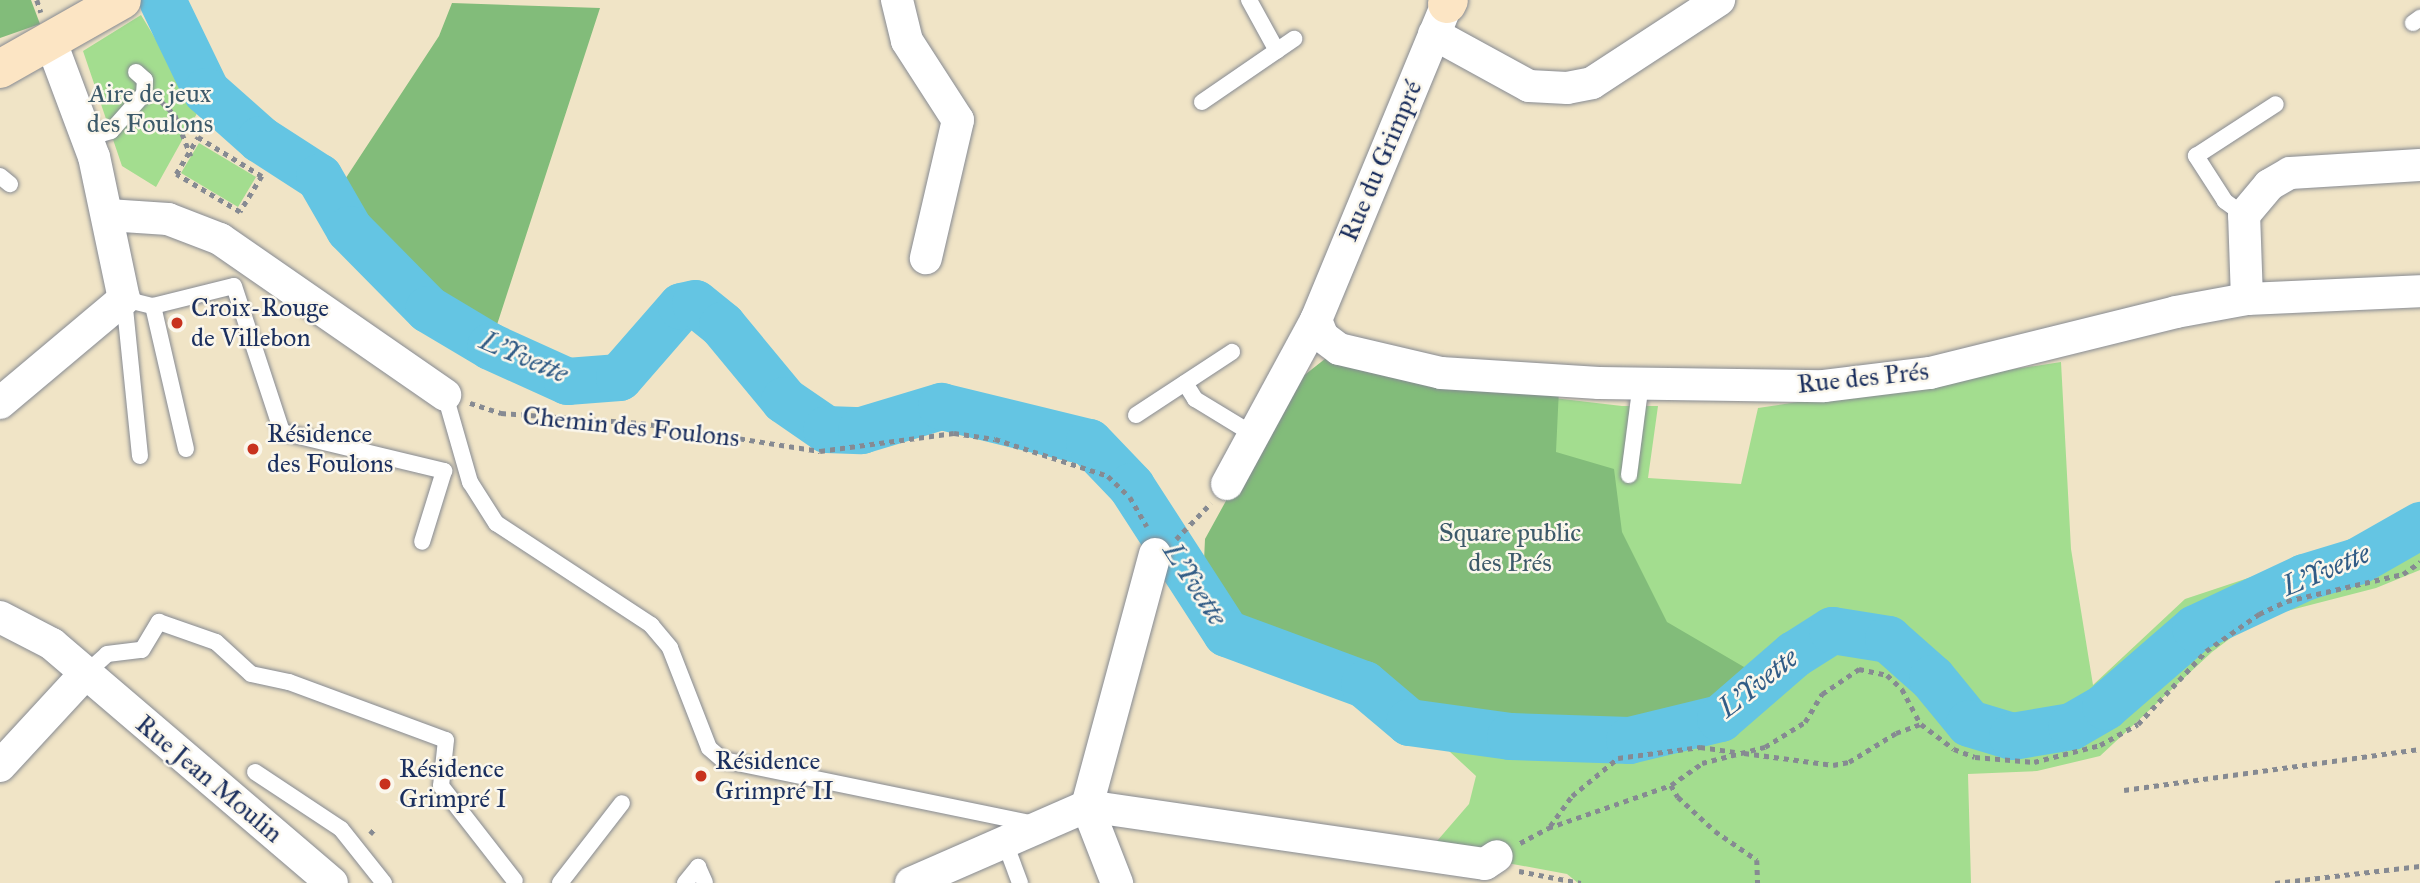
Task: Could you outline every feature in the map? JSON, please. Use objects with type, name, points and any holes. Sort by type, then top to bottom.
[{"type":"street","points":[[0,69],[122,0]]},
{"type":"street","points":[[897,0],[907,41],[958,120],[926,258]]},
{"type":"street","points":[[1445,9],[1529,86],[1567,88],[1592,83],[1718,0]]},
{"type":"street","name":"Rue du Grimpré","points":[[1227,484],[1316,320],[1445,9]]},
{"type":"street","points":[[0,403],[138,302],[108,215],[87,138],[51,42]]},
{"type":"street","points":[[2247,299],[2244,215],[2269,185],[2290,173],[2420,165]]},
{"type":"street","points":[[108,215],[168,219],[220,239],[445,395]]},
{"type":"street","name":"Rue des Prés","points":[[1316,320],[1323,337],[1339,349],[1441,373],[1641,383],[1824,386],[1930,373],[2247,299],[2420,291]]},
{"type":"street","points":[[1117,883],[1087,806],[1154,554]]},
{"type":"street","name":"Rue Jean Moulin","points":[[0,617],[52,644],[85,675],[332,883]]},
{"type":"street","points":[[0,766],[85,675]]},
{"type":"street","points":[[911,883],[1004,840],[1087,806],[1485,864],[1497,856]]},
{"type":"lane","points":[[1249,0],[1277,51]]},
{"type":"lane","points":[[1202,102],[1294,39]]},
{"type":"lane","points":[[87,138],[111,131],[144,94],[145,80],[136,72]]},
{"type":"lane","points":[[2244,215],[2225,201],[2196,156],[2276,104]]},
{"type":"lane","points":[[138,302],[234,286],[282,432],[444,471],[422,542]]},
{"type":"lane","points":[[138,302],[186,449]]},
{"type":"lane","points":[[138,302],[140,456]]},
{"type":"lane","points":[[1136,415],[1232,352]]},
{"type":"lane","points":[[1185,383],[1195,399],[1254,435]]},
{"type":"lane","points":[[1629,475],[1641,383]]},
{"type":"lane","points":[[445,395],[470,482],[496,523],[651,625],[670,648],[709,748],[723,760],[1039,825]]},
{"type":"lane","points":[[85,675],[107,654],[142,650],[159,622],[216,642],[251,674],[289,682],[446,740],[441,786],[515,881]]},
{"type":"lane","points":[[255,772],[341,829],[384,883]]},
{"type":"lane","points":[[560,883],[622,803]]},
{"type":"lane","points":[[1004,840],[1020,883]]},
{"type":"lane","points":[[685,883],[698,867],[705,883]]},
{"type":"path","points":[[144,94],[169,107],[190,154]]},
{"type":"path","points":[[198,137],[262,176],[240,212],[176,174],[190,154],[198,137]]},
{"type":"path","name":"Chemin des Foulons","points":[[445,395],[501,413],[641,424],[820,452],[954,433],[996,439],[1108,476],[1130,497],[1148,529],[1154,554]]},
{"type":"path","points":[[1581,883],[1516,871],[1497,856],[1548,828],[1671,785],[1702,763],[1765,747],[1805,722],[1822,694],[1858,669],[1887,674],[1902,689],[1921,724],[1954,749],[1975,757],[2034,762],[2100,745],[2138,724],[2206,651],[2259,614],[2287,601],[2403,574],[2420,562]]},
{"type":"path","points":[[1548,828],[1572,796],[1618,758],[1700,747],[1833,765],[1849,762],[1896,733],[1921,724]]},
{"type":"path","points":[[2124,790],[2420,749]]},
{"type":"path","points":[[1671,785],[1678,797],[1715,831],[1757,860],[1758,883]]},
{"type":"path","points":[[2275,883],[2420,866]]},
{"type":"green space","points":[[0,0],[31,0],[40,24],[0,38]]},
{"type":"green space","points":[[452,3],[600,8],[493,337],[430,299],[362,228],[336,193],[439,36]]},
{"type":"green space","name":"Aire de jeux des Foulons","points":[[141,15],[175,71],[205,99],[156,187],[122,166],[83,51]]},
{"type":"green space","points":[[199,143],[256,177],[238,207],[181,173]]},
{"type":"green space","name":"Square public des Prés","points":[[1330,355],[1559,389],[1556,452],[1614,469],[1622,532],[1667,622],[1756,674],[1714,706],[1616,727],[1409,714],[1361,675],[1232,625],[1203,583],[1205,539],[1288,388]]},
{"type":"green space","points":[[2061,362],[2071,549],[2093,685],[2185,599],[2299,561],[2368,546],[2420,510],[2420,570],[2376,588],[2256,619],[2212,652],[2100,756],[2037,771],[1968,774],[1971,883],[1578,883],[1567,874],[1442,851],[1437,841],[1469,804],[1476,776],[1409,714],[1616,727],[1700,705],[1321,371],[1622,406],[1658,406],[1648,478],[1741,484],[1758,408]]},
{"type":"water","points":[[148,0],[169,0],[186,42],[223,89],[212,101],[172,53]]},
{"type":"waterway","name":"L'Yvette","points":[[162,0],[206,91],[260,139],[319,177],[349,229],[428,309],[490,346],[567,381],[619,377],[681,306],[695,303],[722,325],[784,400],[826,429],[861,430],[941,406],[1089,442],[1131,486],[1226,633],[1364,684],[1409,722],[1510,736],[1629,740],[1720,718],[1794,654],[1832,630],[1888,639],[1932,678],[1969,723],[2012,736],[2071,726],[2105,706],[2195,628],[2304,577],[2357,561],[2420,525]]},
{"type":"place","name":"Croix-Rouge de Villebon","points":[[177,323]]},
{"type":"place","name":"Résidence des Foulons","points":[[253,449]]},
{"type":"place","name":"Résidence Grimpré II","points":[[701,776]]},
{"type":"place","name":"Résidence Grimpré I","points":[[385,784]]}]
